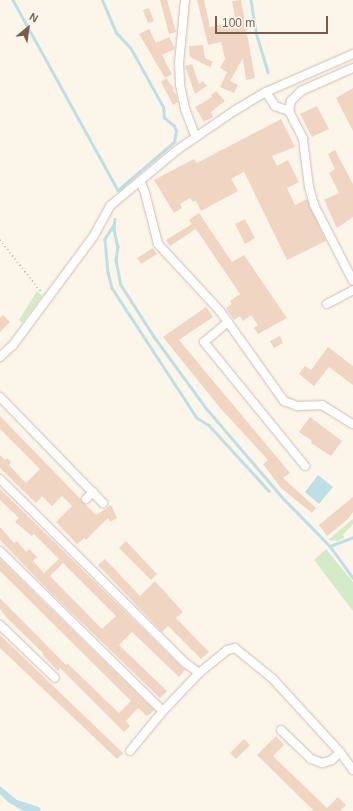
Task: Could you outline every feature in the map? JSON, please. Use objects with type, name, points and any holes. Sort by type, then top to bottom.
[{"type":"street","points":[[184,0],[179,63],[180,85],[185,109],[196,137]]},
{"type":"street","points":[[0,357],[13,345],[48,299],[93,237],[110,206],[196,137],[266,92],[353,54]]},
{"type":"street","points":[[353,68],[301,91],[291,101],[289,111],[303,139],[309,187],[314,205],[353,281]]},
{"type":"street","points":[[266,92],[275,106],[289,111]]},
{"type":"street","points":[[140,181],[145,193],[158,244],[228,322],[284,402],[296,406],[322,405],[353,424]]},
{"type":"street","points":[[327,304],[353,290]]},
{"type":"street","points":[[228,322],[204,342],[305,466]]},
{"type":"street","points":[[0,397],[103,502]]},
{"type":"street","points":[[0,479],[199,674]]},
{"type":"street","points":[[86,499],[93,492]]},
{"type":"street","points":[[0,551],[163,711]]},
{"type":"street","points":[[0,625],[55,678]]},
{"type":"street","points":[[130,751],[163,711],[199,674],[227,650],[235,648],[273,679],[340,752],[353,770]]},
{"type":"street","points":[[281,730],[307,756],[322,763],[332,760],[340,752]]},
{"type":"path","points":[[0,240],[48,299]]},
{"type":"green space","points":[[37,291],[42,296],[22,323],[19,320]]},
{"type":"green space","points":[[353,519],[353,524],[343,535],[344,538],[338,541],[328,540]]},
{"type":"green space","points":[[326,549],[353,582],[353,611],[314,560]]},
{"type":"water","points":[[318,475],[333,487],[319,504],[305,492]]},
{"type":"water","points":[[0,786],[17,800],[39,807],[41,811],[23,811],[8,802],[0,794]]},
{"type":"building","points":[[160,0],[167,0],[176,32],[169,34]]},
{"type":"building","points":[[197,0],[204,0],[210,27],[236,21],[232,1],[241,0],[255,78],[246,80],[243,58],[230,81],[238,85],[234,93],[220,87],[227,72],[220,68],[225,59],[221,42],[208,45]]},
{"type":"building","points":[[149,8],[154,21],[148,23],[143,10]]},
{"type":"building","points":[[149,29],[156,43],[169,37],[175,49],[162,55],[172,74],[165,78],[139,34]]},
{"type":"building","points":[[203,45],[205,58],[213,62],[210,67],[190,57],[189,46]]},
{"type":"building","points":[[192,64],[199,84],[203,81],[207,86],[195,94],[185,66]]},
{"type":"building","points":[[166,78],[174,89],[170,92],[173,90],[178,102],[173,105],[161,82]]},
{"type":"building","points":[[353,88],[353,131],[336,98]]},
{"type":"building","points":[[216,91],[225,101],[211,112],[213,117],[204,122],[195,107],[212,97],[211,95]]},
{"type":"building","points":[[317,106],[329,129],[312,137],[300,114]]},
{"type":"building","points":[[281,119],[295,147],[272,156],[277,166],[288,160],[299,182],[287,188],[295,205],[307,199],[326,241],[287,260],[244,172],[231,179],[238,191],[201,211],[196,201],[193,202],[190,198],[180,204],[182,208],[174,213],[154,180],[194,159],[197,163]]},
{"type":"building","points":[[335,150],[353,184],[353,217],[337,228],[324,200],[339,193],[329,173],[335,169],[328,154]]},
{"type":"building","points":[[199,213],[232,262],[244,255],[287,318],[258,334],[254,328],[258,325],[251,315],[243,321],[240,316],[234,320],[226,308],[232,304],[230,301],[240,294],[196,229],[170,246],[166,240],[192,224],[189,220]]},
{"type":"building","points":[[245,219],[255,238],[245,244],[235,224]]},
{"type":"building","points":[[153,248],[157,254],[141,264],[137,258]]},
{"type":"building","points":[[206,307],[213,317],[179,340],[290,473],[283,478],[316,508],[312,513],[281,488],[263,464],[268,460],[221,409],[163,337]]},
{"type":"building","points":[[3,315],[10,322],[0,332],[0,318]]},
{"type":"building","points":[[280,336],[283,343],[274,348],[270,341]]},
{"type":"building","points":[[328,347],[353,366],[353,385],[329,367],[314,386],[299,374],[305,366],[311,370]]},
{"type":"building","points":[[0,416],[96,515],[111,505],[117,518],[110,522],[108,518],[86,540],[84,538],[77,544],[56,522],[72,506],[62,496],[52,506],[42,496],[36,503],[0,468],[0,455],[5,460],[7,458],[11,462],[9,465],[26,483],[40,469],[0,429]]},
{"type":"building","points":[[310,417],[342,441],[331,456],[311,443],[312,441],[299,432]]},
{"type":"building","points":[[0,489],[185,670],[179,677],[132,632],[119,645],[167,691],[160,698],[50,592],[0,540],[0,527],[14,543],[17,541],[26,552],[29,549],[37,557],[33,561],[44,573],[59,559],[34,534],[32,536],[15,522],[19,518],[0,500]],"holes":[[[63,563],[116,616],[102,629],[51,577],[51,575]]]},
{"type":"building","points":[[353,497],[353,512],[348,519],[327,536],[319,525]]},
{"type":"building","points":[[126,541],[157,574],[151,580],[119,548]]},
{"type":"building","points":[[0,559],[154,710],[150,714],[147,716],[138,708],[126,721],[130,726],[124,732],[60,668],[58,671],[42,654],[43,653],[7,618],[0,609],[0,598],[66,665],[68,664],[119,713],[131,701],[0,571]]},
{"type":"building","points":[[105,559],[140,596],[155,581],[183,612],[176,618],[209,652],[201,659],[168,626],[162,632],[98,565]]},
{"type":"building","points":[[0,635],[123,753],[117,759],[0,648]]},
{"type":"building","points":[[276,736],[284,745],[273,756],[327,808],[338,797],[346,805],[340,811],[314,811],[257,755]]},
{"type":"building","points":[[244,739],[250,745],[236,759],[230,753]]},
{"type":"waterway","points":[[13,0],[118,190],[174,142],[176,131],[174,126],[164,118],[163,107],[131,49],[116,33],[102,0]]},
{"type":"waterway","points":[[251,0],[256,32],[268,72]]},
{"type":"waterway","points":[[115,219],[114,230],[118,247],[116,260],[121,285],[155,338],[207,409],[284,499],[330,546],[353,537]]},
{"type":"waterway","points":[[114,225],[105,239],[108,272],[112,288],[197,418],[209,425],[269,491]]},
{"type":"waterway","points":[[330,546],[353,578]]}]
